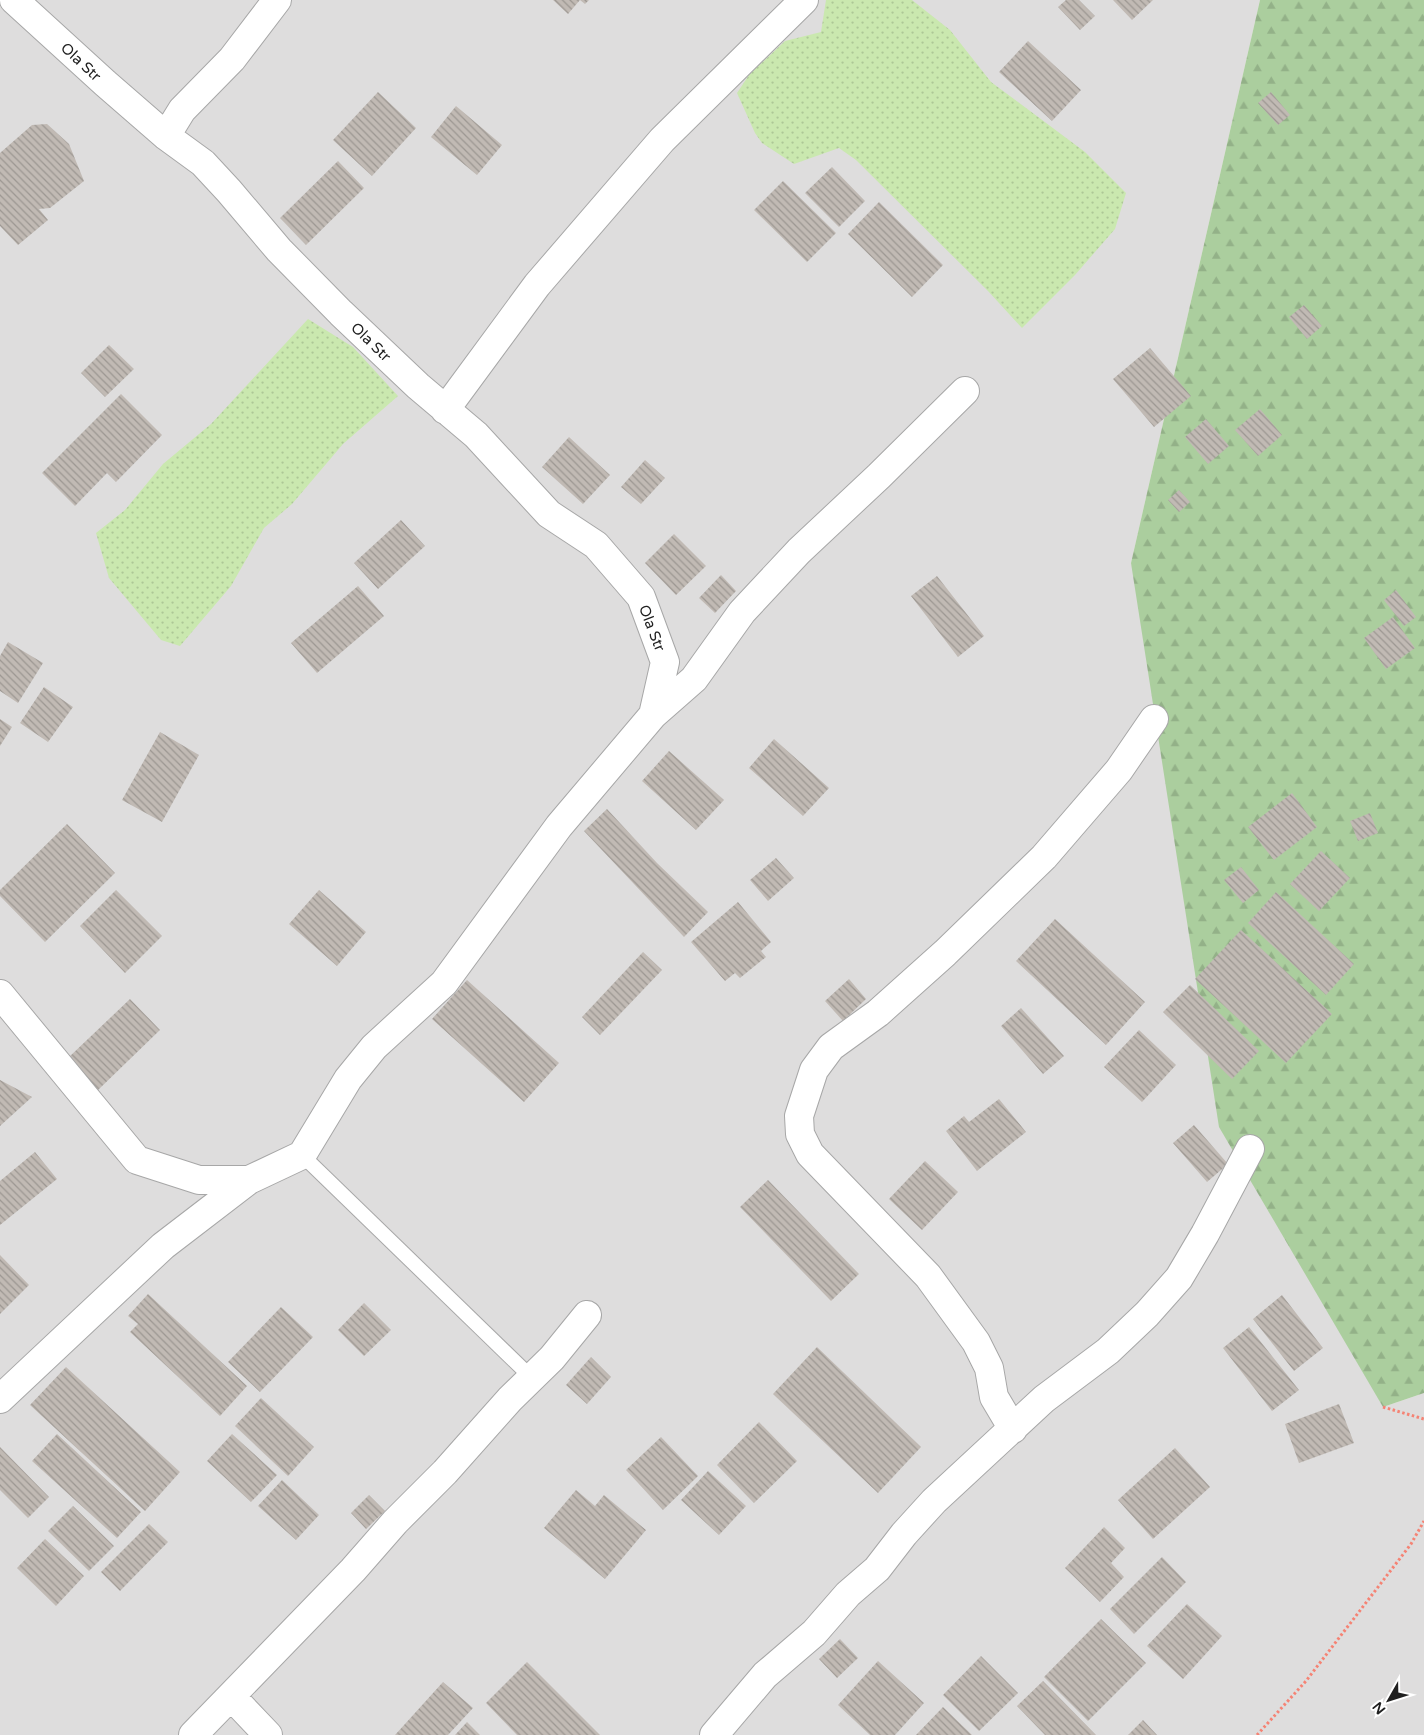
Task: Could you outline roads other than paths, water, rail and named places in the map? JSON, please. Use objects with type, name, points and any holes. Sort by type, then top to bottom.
[{"type":"street","name":"Ola Str","points":[[14,0],[166,136],[203,163],[230,191],[279,250],[341,314],[418,386],[476,435],[550,514],[596,545],[640,597],[665,662],[653,715]]},
{"type":"street","points":[[166,136],[182,110],[232,59],[277,0]]},
{"type":"street","points":[[445,410],[537,285],[662,140],[804,0]]},
{"type":"street","points":[[3,1389],[163,1246],[248,1180],[302,1155],[348,1079],[374,1047],[444,983],[559,826],[653,715],[694,679],[742,612],[799,551],[880,476],[965,391]]},
{"type":"street","points":[[1013,1429],[994,1397],[989,1368],[976,1342],[928,1276],[810,1154],[800,1134],[799,1116],[814,1070],[830,1047],[878,1014],[945,954],[1044,857],[1119,770],[1154,719]]},
{"type":"street","points":[[0,994],[137,1160],[199,1180],[248,1180]]},
{"type":"street","points":[[714,1735],[765,1675],[814,1633],[848,1594],[876,1569],[934,1501],[1044,1399],[1108,1351],[1147,1314],[1179,1278],[1205,1234],[1250,1149]]},
{"type":"street","points":[[193,1735],[353,1570],[395,1522],[445,1472],[510,1399],[552,1358],[587,1315]]},
{"type":"street","points":[[231,1696],[268,1735]]},
{"type":"lane","points":[[302,1155],[532,1378]]}]
